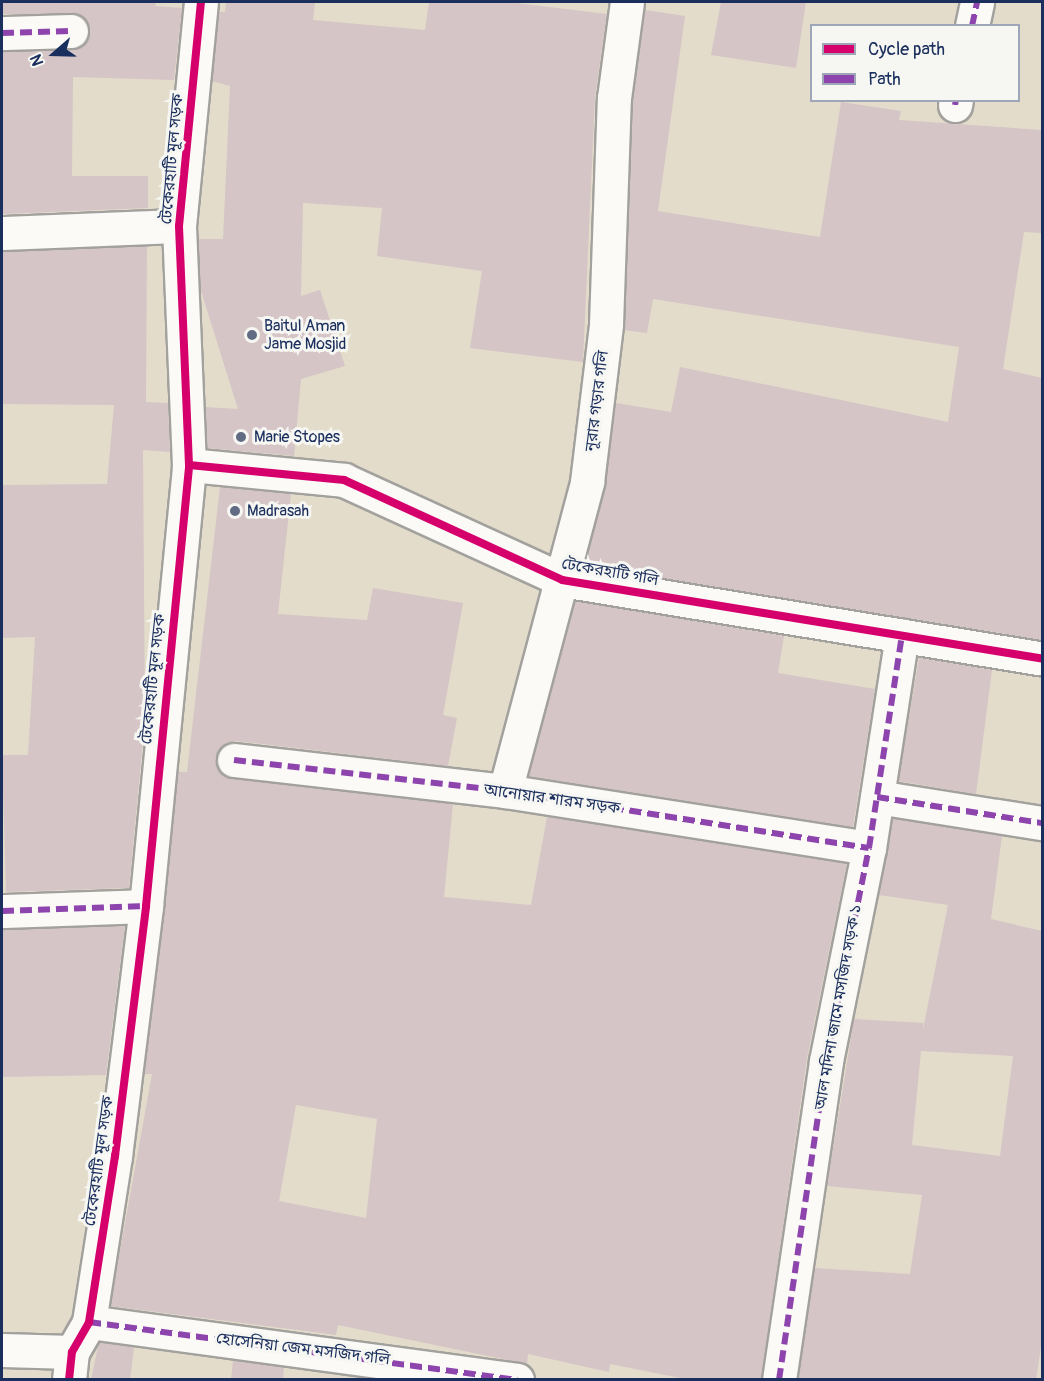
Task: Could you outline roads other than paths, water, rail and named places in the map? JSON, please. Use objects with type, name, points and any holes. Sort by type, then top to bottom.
[{"type":"street","name":"টেকেরহাটি মূল সড়ক","points":[[70,1366],[89,1322],[146,906],[189,465],[179,226],[201,2]]},
{"type":"street","name":"নূরার গড়ার গলি","points":[[504,791],[587,482],[606,324],[614,98],[627,2]]},
{"type":"street","points":[[972,24],[976,2]]},
{"type":"street","points":[[2,33],[71,31]]},
{"type":"street","points":[[2,233],[179,226]]},
{"type":"street","name":"টেকেরহাটি গলি","points":[[189,465],[344,480],[562,580],[1042,659]]},
{"type":"street","name":"আল মদিনা জামে মসজিদ সড়ক ১","points":[[779,1380],[826,1061],[869,848],[902,636]]},
{"type":"street","name":"আনোয়ার শারম সড়ক","points":[[234,760],[504,791],[869,848]]},
{"type":"street","points":[[877,797],[1042,824]]},
{"type":"street","points":[[2,911],[146,906]]},
{"type":"street","name":"হোসেনিয়া জেম মসজিদ গলি","points":[[89,1322],[517,1380]]},
{"type":"street","points":[[2,1350],[70,1366]]},
{"type":"place","name":"Baitul Aman Jame Mosjid","points":[[252,335]]},
{"type":"place","name":"Marie Stopes","points":[[241,437]]},
{"type":"place","name":"Madrasah","points":[[235,511]]}]
